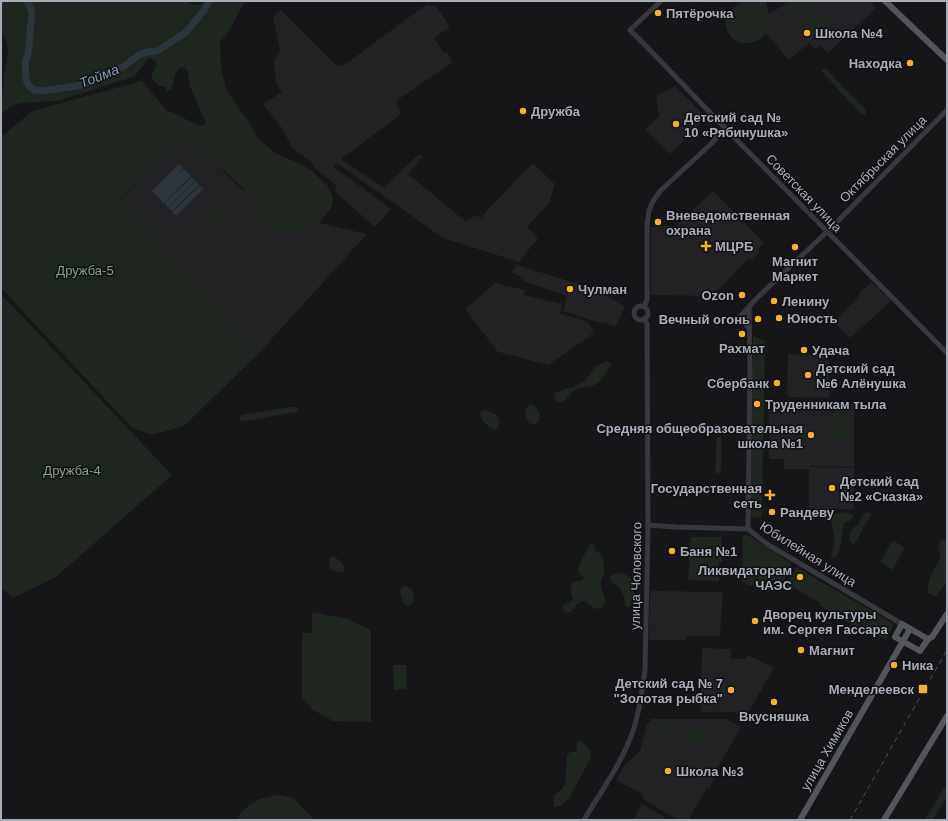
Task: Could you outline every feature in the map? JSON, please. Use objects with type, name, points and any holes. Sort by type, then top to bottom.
[{"type":"main road","points":[[885,1],[947,60]]},
{"type":"main road","points":[[928,639],[902,624],[895,637],[920,651],[928,639],[932,637],[947,614]]},
{"type":"main road","name":"улица Химиков","points":[[800,820],[910,628]]},
{"type":"main road","points":[[884,820],[947,716]]},
{"type":"street","name":"Советская улица","points":[[661,1],[630,30],[947,353]]},
{"type":"street","name":"Октябрьская улица","points":[[748,328],[740,318],[749,308],[789,266],[947,110]]},
{"type":"street","points":[[644,307],[647,299],[648,219],[652,203],[660,191],[711,144],[725,128]]},
{"type":"street","points":[[644,307],[648,314],[644,319],[639,320],[636,318],[634,313],[636,308],[644,307]]},
{"type":"street","points":[[748,529],[750,372],[748,328],[750,316],[749,308]]},
{"type":"street","name":"улица Чоловского","points":[[584,820],[620,759],[633,732],[638,715],[645,670],[648,525],[647,324],[644,319]]},
{"type":"street","name":"Юбилейная улица","points":[[648,525],[748,529],[767,544],[902,624]]},
{"type":"shaded area","name":"Школа №4","points":[[789,1],[870,1],[876,8],[828,53],[821,46],[816,50],[809,43],[789,60],[757,23]]},
{"type":"shaded area","points":[[427,4],[437,7],[450,27],[434,38],[444,53],[447,52],[453,62],[396,101],[401,114],[341,159],[384,188],[419,154],[423,157],[408,174],[465,221],[477,215],[481,218],[533,163],[555,184],[549,203],[527,227],[538,238],[519,262],[443,238],[337,163],[334,167],[391,209],[375,227],[335,192],[336,185],[314,167],[313,163],[292,148],[282,128],[263,104],[282,92],[276,84],[274,61],[280,50],[273,17],[281,10],[336,65],[343,66]]},
{"type":"shaded area","name":"Детский сад № 10 «Рябинушка»","points":[[675,86],[706,118],[670,154],[645,129],[659,117],[656,96]]},
{"type":"shaded area","points":[[188,137],[238,186],[280,214],[367,234],[258,354],[121,200]]},
{"type":"shaded area","points":[[179,164],[183,168],[179,173],[184,169],[191,176],[163,203],[152,191]]},
{"type":"shaded area","points":[[192,177],[195,181],[168,207],[164,203]]},
{"type":"shaded area","points":[[196,181],[199,185],[172,211],[168,208]]},
{"type":"shaded area","points":[[200,186],[203,189],[176,216],[172,212]]},
{"type":"shaded area","name":"МЦРБ","points":[[713,191],[764,243],[758,249],[760,252],[752,260],[749,258],[712,296],[651,295],[651,228],[656,226],[676,226]]},
{"type":"shaded area","name":"Чулман","points":[[517,265],[575,283],[607,296],[625,307],[616,326],[563,311],[567,296],[523,281],[524,278],[511,272]]},
{"type":"shaded area","points":[[872,282],[891,301],[850,338],[834,322],[859,296],[860,292]]},
{"type":"shaded area","points":[[495,283],[525,290],[524,295],[562,304],[560,314],[587,321],[594,331],[589,337],[548,365],[498,352],[465,309]]},
{"type":"shaded area","name":"Детский сад №6 Алёнушка","points":[[788,354],[829,355],[829,398],[789,397],[787,394]]},
{"type":"shaded area","name":"Средняя общеобразовательная школа №1","points":[[784,402],[854,403],[854,467],[808,467],[854,468],[854,509],[809,509],[809,469],[784,469],[784,459],[769,459],[769,410],[784,410]]},
{"type":"shaded area","points":[[652,591],[723,592],[720,636],[687,636],[685,640],[649,640],[650,593]]},
{"type":"shaded area","name":"Детский сад № 7 \"Золотая рыбка\"","points":[[702,648],[731,649],[731,659],[745,659],[748,655],[774,668],[745,718],[734,712],[701,712]]},
{"type":"shaded area","name":"Школа №3","points":[[652,719],[726,719],[741,727],[712,777],[714,778],[709,789],[707,788],[688,820],[678,820],[644,800],[642,794],[616,780],[624,766],[640,751],[647,724]]},
{"type":"shaded area","points":[[642,804],[669,820],[633,820]]},
{"type":"green space","name":"Дружба-5","points":[[1,1],[187,1],[193,5],[205,4],[207,1],[246,1],[229,31],[220,42],[221,67],[226,90],[249,122],[258,139],[277,154],[312,171],[327,185],[333,198],[331,208],[316,226],[312,228],[298,232],[274,232],[265,230],[248,194],[235,180],[209,161],[184,145],[179,144],[121,199],[258,354],[184,426],[152,435],[132,428],[1,288],[1,137],[32,111],[142,81],[168,112],[172,112],[199,126],[204,125],[206,121],[201,113],[190,86],[188,71],[183,67],[178,69],[171,91],[167,91],[165,86],[160,86],[151,79],[157,65],[155,60],[149,58],[135,76],[58,101],[19,103],[10,107],[1,115],[8,47],[5,37],[1,33]]},
{"type":"green space","points":[[744,1],[766,1],[770,17],[770,24],[767,32],[760,39],[750,43],[741,43],[736,41],[728,32],[726,26],[728,13]]},
{"type":"green space","points":[[802,1],[823,2],[799,18],[792,8]]},
{"type":"green space","points":[[820,11],[829,20],[810,38],[801,29]]},
{"type":"green space","points":[[825,68],[865,109],[866,114],[862,115],[821,71]]},
{"type":"green space","points":[[216,206],[227,213],[229,219],[228,222],[218,224],[208,221],[209,212]]},
{"type":"green space","name":"Дружба-4","points":[[1,294],[172,475],[56,577],[13,598],[1,587]]},
{"type":"green space","points":[[753,336],[765,341],[762,518],[751,517]]},
{"type":"green space","points":[[607,361],[611,363],[610,366],[604,377],[597,383],[589,387],[576,389],[563,402],[558,402],[554,398],[556,392],[580,384],[598,365]]},
{"type":"green space","points":[[529,404],[535,406],[540,413],[539,421],[534,425],[529,423],[525,416],[525,411]]},
{"type":"green space","points":[[296,407],[299,410],[296,412],[245,421],[239,420],[240,416],[245,414]]},
{"type":"green space","points":[[833,407],[850,408],[849,440],[832,439]]},
{"type":"green space","points":[[482,410],[486,410],[497,415],[500,421],[498,428],[495,430],[486,424],[480,414]]},
{"type":"green space","points":[[720,436],[722,440],[721,470],[717,474],[715,471],[717,438]]},
{"type":"green space","points":[[845,512],[852,514],[853,517],[844,523],[839,552],[835,558],[832,558],[831,553],[834,540],[831,519],[833,515]]},
{"type":"green space","points":[[866,512],[871,513],[871,516],[857,541],[852,544],[849,539],[850,532],[859,524],[861,517]]},
{"type":"green space","points":[[746,534],[791,563],[791,566],[781,585],[748,585],[742,581],[743,536]]},
{"type":"green space","points":[[691,537],[722,537],[722,562],[719,562],[719,581],[688,580]]},
{"type":"green space","points":[[893,540],[905,548],[892,570],[880,562]]},
{"type":"green space","points":[[941,540],[947,541],[947,582],[936,596],[934,596],[927,591],[931,575],[940,558],[938,545]]},
{"type":"green space","points":[[590,544],[594,544],[596,552],[600,553],[603,560],[604,574],[601,580],[601,588],[605,603],[600,608],[596,609],[585,601],[582,601],[578,603],[571,612],[565,612],[562,609],[563,605],[573,600],[571,590],[572,583],[574,581],[581,581],[584,578],[578,571],[579,565]]},
{"type":"green space","points":[[334,556],[343,564],[344,571],[338,572],[330,568],[330,557]]},
{"type":"green space","points":[[796,567],[894,624],[886,640],[864,627],[862,631],[819,605],[820,603],[787,584]]},
{"type":"green space","points":[[614,573],[625,574],[632,581],[634,591],[629,608],[625,606],[623,593],[610,578]]},
{"type":"green space","points":[[407,586],[412,590],[414,599],[413,603],[408,606],[403,603],[400,592],[401,588]]},
{"type":"green space","points":[[312,612],[348,619],[371,630],[371,722],[333,721],[313,710],[302,697],[302,633],[312,633]]},
{"type":"green space","points":[[393,665],[406,665],[407,689],[394,690]]},
{"type":"green space","points":[[656,725],[667,725],[667,742],[656,742]]},
{"type":"green space","points":[[681,729],[707,729],[707,743],[681,743]]},
{"type":"green space","points":[[581,741],[591,750],[590,759],[569,799],[560,806],[554,806],[553,796],[562,789],[565,784],[567,756],[570,752],[577,751],[577,742]]},
{"type":"green space","points":[[947,783],[947,796],[933,820],[925,820]]},
{"type":"green space","points":[[278,795],[294,798],[314,820],[235,820],[249,805],[254,802]]},
{"type":"waterway","name":"Тойма","points":[[27,1],[32,12],[28,55],[25,62],[26,79],[28,85],[34,90],[43,91],[82,85],[123,67],[139,55],[157,51],[186,32],[205,9],[209,1]]},
{"type":"railway","points":[[850,820],[947,650]]},
{"type":"place","name":"Пятёрочка","points":[[658,13]]},
{"type":"place","name":"Школа №4","points":[[807,33]]},
{"type":"place","name":"Находка","points":[[910,63]]},
{"type":"place","name":"Дружба","points":[[523,111]]},
{"type":"place","name":"Детский сад № 10 «Рябинушка»","points":[[676,124]]},
{"type":"place","name":"Вневедомственная охрана","points":[[658,222]]},
{"type":"place","name":"МЦРБ","points":[[706,246]]},
{"type":"place","name":"Магнит Маркет","points":[[795,247]]},
{"type":"place","name":"Чулман","points":[[570,289]]},
{"type":"place","name":"Ozon","points":[[742,295]]},
{"type":"place","name":"Ленину","points":[[774,301]]},
{"type":"place","name":"Юность","points":[[779,318]]},
{"type":"place","name":"Вечный огонь","points":[[758,319]]},
{"type":"place","name":"Рахмат","points":[[742,334]]},
{"type":"place","name":"Удача","points":[[804,350]]},
{"type":"place","name":"Детский сад №6 Алёнушка","points":[[808,375]]},
{"type":"place","name":"Сбербанк","points":[[777,383]]},
{"type":"place","name":"Труденникам тыла","points":[[757,404]]},
{"type":"place","name":"Средняя общеобразовательная школа №1","points":[[811,435]]},
{"type":"place","name":"Детский сад №2 «Сказка»","points":[[832,488]]},
{"type":"place","name":"Государственная сеть","points":[[770,495]]},
{"type":"place","name":"Рандеву","points":[[772,512]]},
{"type":"place","name":"Баня №1","points":[[672,551]]},
{"type":"place","name":"Ликвидаторам ЧАЭС","points":[[800,577]]},
{"type":"place","name":"Дворец культуры им. Сергея Гассара","points":[[755,621]]},
{"type":"place","name":"Магнит","points":[[801,650]]},
{"type":"place","name":"Ника","points":[[894,665]]},
{"type":"place","name":"Менделеевск","points":[[923,689]]},
{"type":"place","name":"Детский сад № 7 \"Золотая рыбка\"","points":[[731,690]]},
{"type":"place","name":"Вкусняшка","points":[[774,702]]},
{"type":"place","name":"Школа №3","points":[[668,771]]}]
